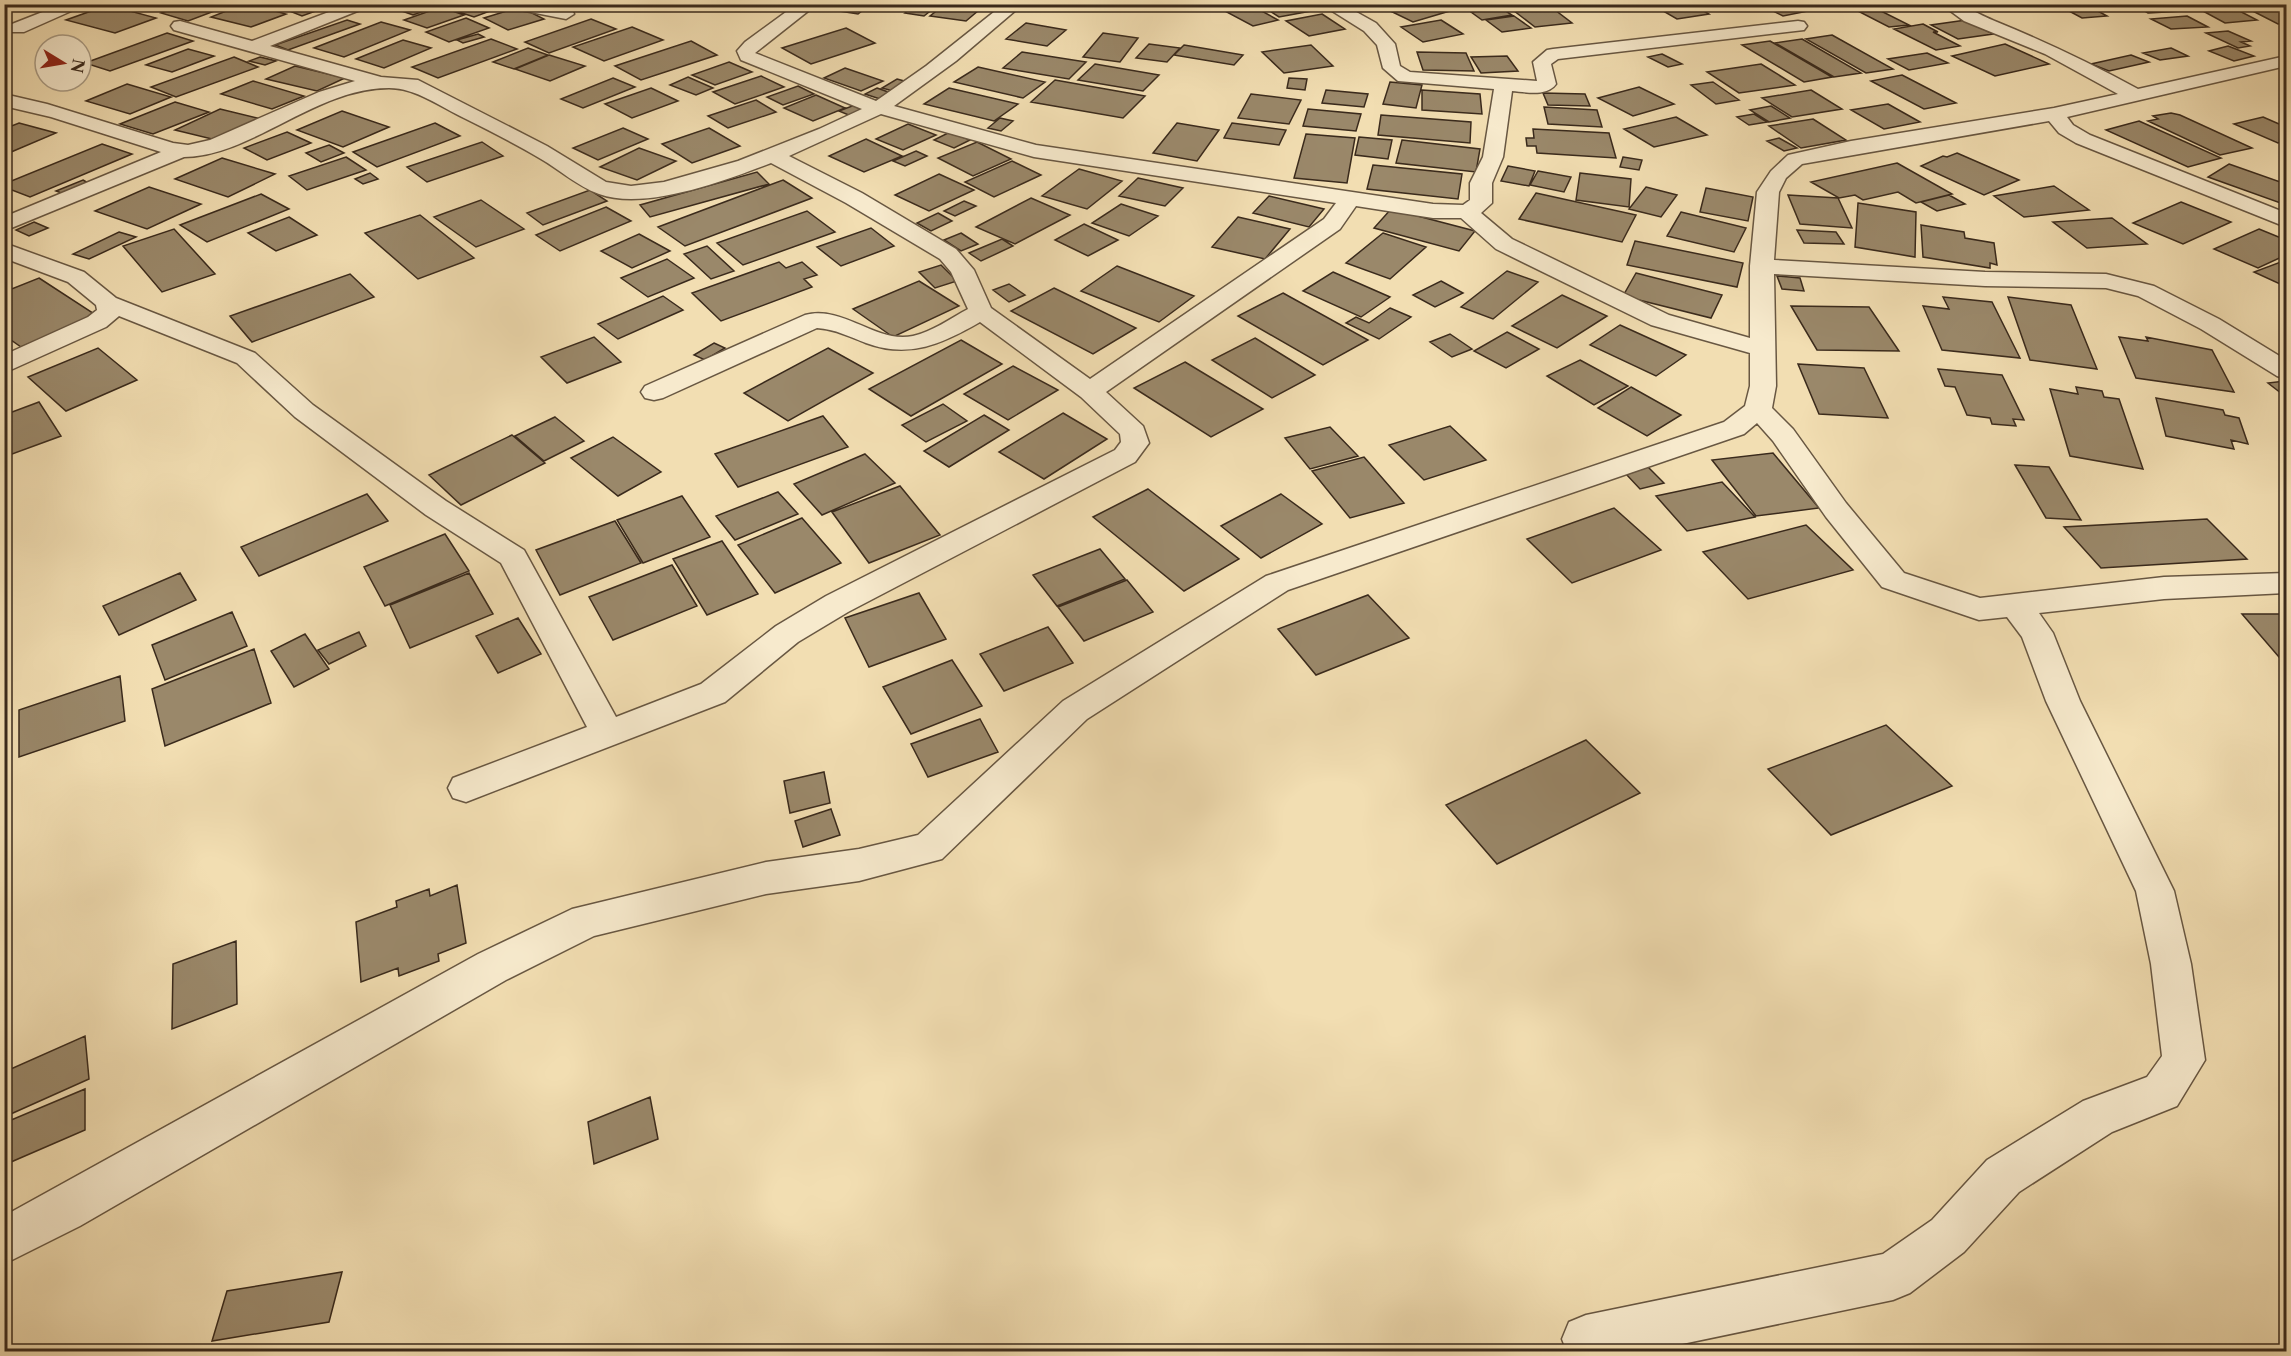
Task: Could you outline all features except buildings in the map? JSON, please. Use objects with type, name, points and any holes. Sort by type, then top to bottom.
[{"type":"street","points":[[9,27],[79,4]]},
{"type":"street","points":[[254,46],[367,4]]},
{"type":"street","points":[[516,4],[566,14]]},
{"type":"street","points":[[809,4],[751,46],[745,53],[878,107],[1034,151],[1287,191],[1349,197],[1433,212],[1467,213],[1481,203],[1481,183],[1492,157],[1504,84]]},
{"type":"street","points":[[180,26],[374,81],[411,84],[540,150],[608,190],[625,193],[653,191],[685,184],[771,155],[838,128],[918,82],[1015,4]]},
{"type":"street","points":[[1329,4],[1370,27],[1386,44],[1392,68],[1405,77],[1544,86],[1548,79],[1542,62],[1553,54],[1798,26]]},
{"type":"street","points":[[1949,4],[1970,17],[2051,50],[2137,96]]},
{"type":"street","points":[[4,1241],[64,1210],[492,967],[586,921],[766,878],[859,865],[928,848],[977,806],[1075,710],[1277,583],[1396,540],[1734,428],[1758,409],[1763,386],[1762,266],[1768,192],[1778,175],[1795,159],[1851,147],[2054,114],[2286,61]]},
{"type":"street","points":[[4,225],[181,151],[217,144],[348,88],[374,81]]},
{"type":"street","points":[[4,100],[52,110],[181,151]]},
{"type":"street","points":[[2054,114],[2066,129],[2083,139],[2286,220]]},
{"type":"street","points":[[466,788],[714,693],[787,634],[837,604],[1125,456],[1135,443],[1133,432],[1090,391],[981,312],[962,270],[948,254],[854,198],[771,155]]},
{"type":"street","points":[[1090,391],[1332,224],[1342,212],[1349,197]]},
{"type":"street","points":[[1467,213],[1504,244],[1660,320],[1762,349]]},
{"type":"street","points":[[4,250],[76,277],[108,303],[246,358],[304,411],[436,508],[513,557],[608,734]]},
{"type":"street","points":[[1762,266],[1985,279],[2106,280],[2146,291],[2210,324],[2286,371]]},
{"type":"street","points":[[4,365],[97,322],[109,312],[108,303]]},
{"type":"street","points":[[654,392],[814,320],[839,322],[893,343],[906,345],[923,340],[981,312]]},
{"type":"street","points":[[1758,409],[1783,435],[1836,510],[1893,580],[1979,609],[2164,588],[2286,583]]},
{"type":"street","points":[[1586,1339],[1893,1275],[1948,1236],[2003,1176],[2098,1116],[2162,1092],[2184,1060],[2171,964],[2155,891],[2063,701],[2037,633],[2015,605]]}]
